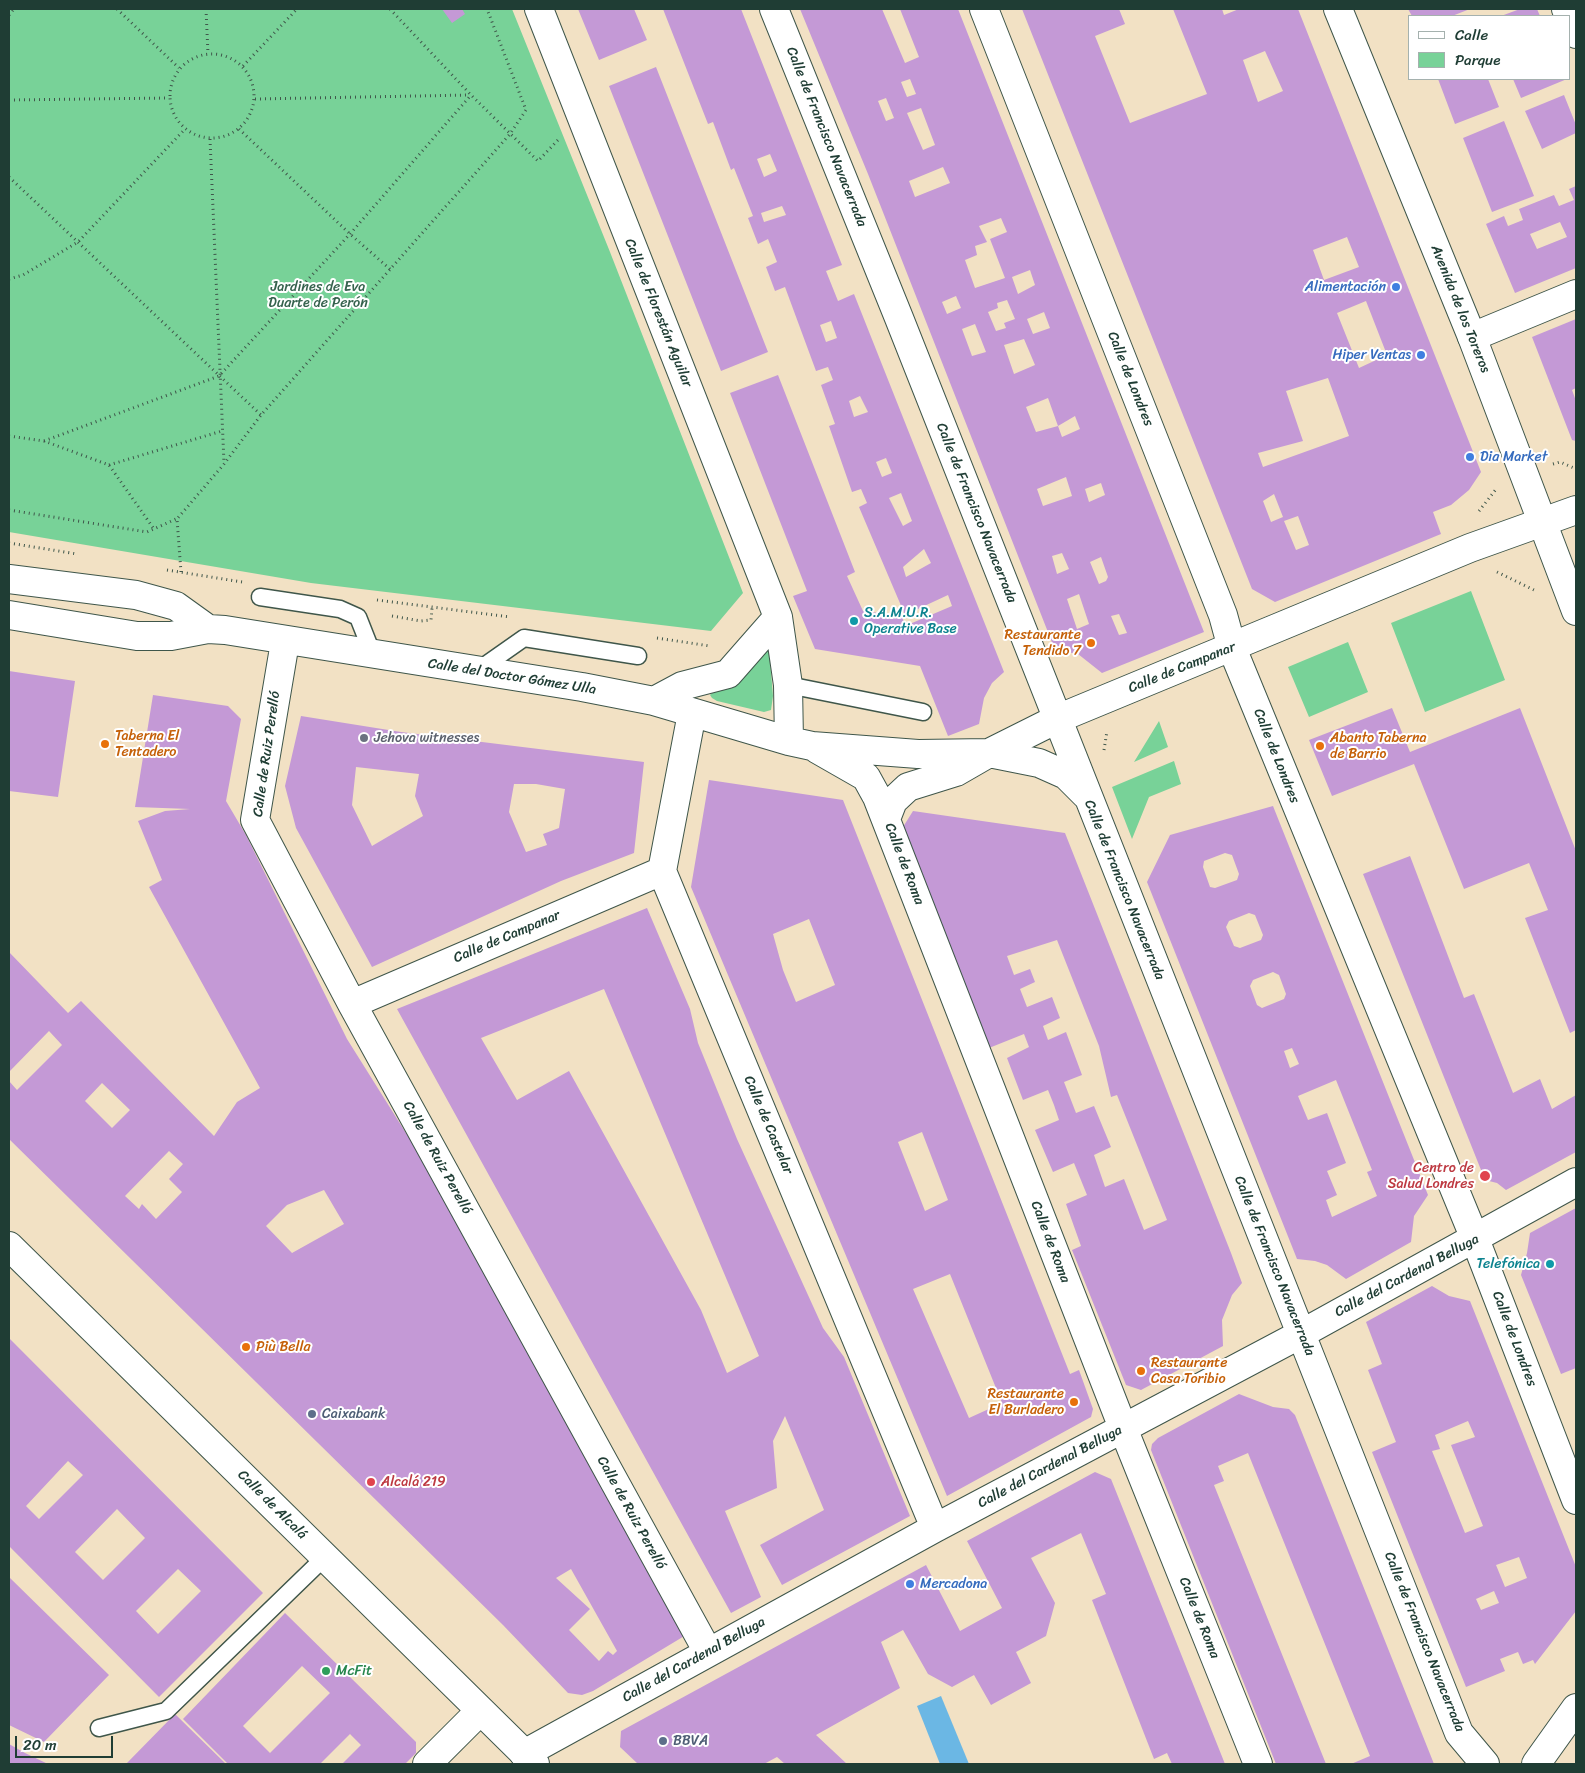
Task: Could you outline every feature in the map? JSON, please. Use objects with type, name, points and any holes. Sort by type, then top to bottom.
[{"type":"street","name":"Calle de Florestán Aguilar","points":[[538,9],[778,617],[788,685],[800,743]]},
{"type":"street","name":"Calle de Francisco Navacerrada","points":[[774,9],[1459,1733],[1485,1764]]},
{"type":"street","name":"Calle de Londres","points":[[984,9],[1223,615],[1232,648],[1475,1239],[1576,1500]]},
{"type":"street","name":"Avenida de los Toreros","points":[[1338,9],[1472,337],[1576,611]]},
{"type":"street","points":[[1570,19],[1576,34]]},
{"type":"street","points":[[1472,337],[1576,294]]},
{"type":"street","name":"Calle de Campanar","points":[[800,743],[918,754],[988,753],[1057,719],[1470,548],[1576,510]]},
{"type":"street","name":"Calle del Doctor Gómez Ulla","points":[[9,579],[136,595],[176,606],[208,629]]},
{"type":"street","name":"Calle del Doctor Gómez Ulla","points":[[9,615],[137,636],[171,636],[208,629],[477,671],[654,701],[800,743]]},
{"type":"street","points":[[654,701],[682,686],[728,674],[778,617]]},
{"type":"street","name":"Calle de Ruiz Perelló","points":[[285,642],[255,820],[352,1004],[708,1652]]},
{"type":"street","points":[[662,871],[692,713]]},
{"type":"street","name":"Calle de Roma","points":[[800,743],[866,777],[886,819],[1123,1428],[1258,1764]]},
{"type":"street","points":[[886,819],[893,801],[908,787],[956,772],[988,753],[1039,763],[1066,776],[1087,796]]},
{"type":"street","name":"Calle de Campanar","points":[[352,1004],[662,871]]},
{"type":"street","name":"Calle de Castelar","points":[[662,871],[935,1528]]},
{"type":"street","name":"Calle del Cardenal Belluga","points":[[530,1759],[708,1652],[935,1528],[1301,1334],[1576,1182]]},
{"type":"street","name":"Calle de Alcalá","points":[[9,1246],[530,1759]]},
{"type":"street","points":[[1536,1764],[1576,1708]]},
{"type":"street","points":[[427,1764],[480,1711]]},
{"type":"lane","points":[[260,597],[340,609],[358,617],[373,655]]},
{"type":"lane","points":[[477,671],[524,638],[638,656]]},
{"type":"lane","points":[[788,685],[922,712]]},
{"type":"lane","points":[[99,1728],[166,1711],[325,1557]]},
{"type":"path","points":[[9,15],[14,9]]},
{"type":"path","points":[[117,9],[179,68]]},
{"type":"path","points":[[206,9],[208,54]]},
{"type":"path","points":[[243,66],[297,9]]},
{"type":"path","points":[[390,9],[471,96],[538,161],[562,135]]},
{"type":"path","points":[[9,510],[147,532],[176,519],[224,464],[261,415],[510,134],[526,110],[487,9]]},
{"type":"path","points":[[208,54],[222,54],[243,66],[250,77],[255,99],[252,112],[239,129],[220,138],[210,139],[192,134],[184,129],[174,115],[169,98],[170,87],[179,68],[188,60],[208,54]]},
{"type":"path","points":[[255,99],[471,96]]},
{"type":"path","points":[[44,441],[220,376],[350,234],[471,96]]},
{"type":"path","points":[[9,100],[169,98]]},
{"type":"path","points":[[9,279],[23,275],[78,242],[184,129]]},
{"type":"path","points":[[239,129],[391,270]]},
{"type":"path","points":[[210,139],[224,464]]},
{"type":"path","points":[[9,177],[261,415]]},
{"type":"path","points":[[109,465],[222,431]]},
{"type":"path","points":[[9,436],[44,441],[109,465],[154,528]]},
{"type":"path","points":[[176,519],[181,572]]},
{"type":"path","points":[[1494,570],[1537,592],[1564,581]]},
{"type":"path","points":[[232,580],[251,583]]},
{"type":"path","points":[[375,600],[520,619]]},
{"type":"path","points":[[392,616],[421,621],[431,620],[432,608]]},
{"type":"path","points":[[648,637],[668,640]]},
{"type":"green space","name":"Jardines de Eva Duarte de Perón","points":[[9,9],[512,9],[610,252],[743,593],[711,631],[311,583],[9,532]]},
{"type":"green space","points":[[1471,591],[1505,680],[1425,712],[1391,623]]},
{"type":"green space","points":[[1348,642],[1368,692],[1309,717],[1288,667]]},
{"type":"green space","points":[[769,648],[773,696],[771,710],[764,712],[717,701],[712,698],[710,695],[714,691]]},
{"type":"green space","points":[[1159,721],[1168,747],[1134,762]]},
{"type":"green space","points":[[1174,761],[1181,784],[1149,797],[1132,839],[1112,787]]},
{"type":"water","points":[[941,1696],[969,1764],[940,1764],[917,1706]]},
{"type":"building","points":[[442,9],[462,9],[465,14],[452,23]]},
{"type":"building","points":[[578,9],[634,9],[647,40],[599,60]]},
{"type":"building","points":[[663,9],[741,9],[842,265],[826,271],[838,301],[854,294],[1004,672],[992,683],[984,698],[979,724],[948,736],[920,666],[815,649],[793,596],[807,591],[730,393],[778,375],[855,572],[847,576],[863,611],[902,616],[905,626],[952,606],[948,595],[905,615],[859,507],[867,503],[861,489],[852,492],[829,426],[835,424],[821,385],[833,380],[828,367],[816,371],[785,287],[775,291],[766,267],[777,262],[768,239],[758,244],[748,218],[753,216],[734,168],[731,170],[713,122],[708,124]],"holes":[[[770,154],[777,171],[764,177],[757,159]],[[782,206],[786,215],[764,222],[761,213]],[[831,321],[837,338],[826,342],[820,325]],[[860,396],[868,412],[854,417],[849,401]],[[886,458],[892,473],[882,477],[876,462]],[[901,493],[912,521],[903,526],[889,498]],[[924,549],[931,563],[906,577],[903,567]]]},
{"type":"building","points":[[800,9],[882,9],[905,63],[919,57],[900,9],[958,9],[1204,632],[1102,673],[1078,654],[1055,650],[868,174]],"holes":[[[910,79],[916,94],[907,97],[901,82]],[[886,98],[894,118],[886,121],[878,101]],[[921,108],[935,145],[923,150],[907,113]],[[943,167],[950,183],[915,197],[909,181]],[[1001,218],[1007,232],[990,239],[1005,278],[975,288],[965,260],[977,255],[975,246],[987,242],[979,226]],[[1030,270],[1035,285],[1018,294],[1012,277]],[[956,296],[961,308],[947,314],[942,302]],[[1007,300],[1015,319],[1004,323],[1006,328],[996,331],[988,312],[998,308],[997,303]],[[1044,312],[1050,328],[1033,334],[1027,319]],[[975,324],[986,352],[972,356],[962,329]],[[1024,339],[1035,365],[1014,374],[1004,345]],[[1048,398],[1058,426],[1036,432],[1026,407]],[[1075,416],[1080,429],[1062,437],[1058,426]],[[1066,477],[1072,496],[1043,506],[1037,489]],[[1101,483],[1105,495],[1089,502],[1085,489]],[[1062,553],[1069,569],[1057,574],[1052,556]],[[1101,557],[1108,577],[1106,581],[1099,584],[1090,562]],[[1079,594],[1089,624],[1077,629],[1067,599]],[[1119,614],[1127,633],[1119,635],[1111,616]]]},
{"type":"building","points":[[1022,9],[1119,9],[1125,24],[1095,36],[1130,123],[1207,94],[1173,9],[1222,9],[1224,15],[1239,9],[1298,9],[1481,472],[1469,490],[1451,505],[1433,512],[1441,534],[1275,602],[1252,589]],"holes":[[[1265,51],[1283,91],[1258,102],[1243,60]],[[1347,237],[1359,267],[1324,280],[1313,250]],[[1366,301],[1387,355],[1359,368],[1337,313]],[[1328,378],[1349,436],[1263,467],[1258,453],[1303,441],[1286,391]],[[1274,494],[1283,517],[1271,522],[1263,501]],[[1298,516],[1309,545],[1296,550],[1284,521]]]},
{"type":"building","points":[[1408,9],[1470,9],[1455,15],[1411,15]]},
{"type":"building","points":[[1520,9],[1537,9],[1540,15],[1504,15]]},
{"type":"building","points":[[656,67],[768,352],[721,371],[609,86]]},
{"type":"building","points":[[1438,80],[1488,80],[1499,107],[1455,124]]},
{"type":"building","points":[[1513,80],[1565,80],[1521,98]]},
{"type":"building","points":[[1564,95],[1576,125],[1576,133],[1542,149],[1525,111]]},
{"type":"building","points":[[1504,121],[1534,196],[1492,212],[1463,138]]},
{"type":"building","points":[[1576,186],[1576,268],[1515,293],[1486,224],[1504,216],[1508,226],[1523,220],[1519,209],[1554,195],[1559,206],[1574,200],[1569,189]],"holes":[[[1560,222],[1567,237],[1537,249],[1530,234]]]},
{"type":"building","points":[[1576,319],[1576,388],[1572,390],[1576,401],[1576,441],[1572,440],[1532,337]]},
{"type":"building","points":[[9,671],[75,681],[58,797],[9,791]]},
{"type":"building","points":[[153,695],[228,706],[241,719],[226,801],[246,835],[347,1039],[431,1173],[686,1635],[593,1691],[582,1695],[568,1693],[503,1625],[9,1139],[9,1081],[17,1090],[62,1045],[49,1031],[9,1072],[9,952],[68,1013],[81,1001],[214,1136],[237,1102],[260,1088],[149,887],[162,880],[138,821],[165,811],[190,809],[135,807]],"holes":[[[102,1083],[130,1110],[112,1128],[85,1101]],[[169,1151],[183,1164],[169,1179],[182,1192],[156,1219],[142,1204],[139,1209],[125,1196]],[[324,1190],[344,1224],[292,1253],[266,1226],[287,1205]],[[571,1569],[617,1651],[613,1655],[608,1651],[599,1661],[569,1630],[590,1609],[556,1578]]]},
{"type":"building","points":[[1392,708],[1410,752],[1520,708],[1576,851],[1576,1030],[1570,1033],[1525,918],[1548,910],[1529,863],[1464,889],[1414,764],[1332,796],[1309,740]]},
{"type":"building","points":[[301,716],[401,732],[644,762],[634,853],[561,881],[372,967],[296,828],[285,786]],"holes":[[[356,767],[419,774],[415,796],[423,816],[372,846],[352,805]],[[514,784],[536,784],[565,789],[559,828],[543,834],[547,845],[526,852],[509,812]]]},
{"type":"building","points":[[709,780],[843,800],[1070,1374],[1079,1370],[1093,1409],[1091,1417],[947,1496],[691,887]],"holes":[[[809,919],[835,985],[796,1002],[783,970],[773,934]],[[922,1132],[948,1200],[925,1211],[898,1142]],[[950,1274],[1002,1403],[969,1418],[913,1289]]]},
{"type":"building","points":[[1273,806],[1428,1195],[1414,1216],[1411,1242],[1346,1279],[1327,1265],[1315,1261],[1297,1259],[1147,882],[1170,835]],"holes":[[[1225,853],[1232,855],[1239,874],[1237,880],[1215,888],[1210,887],[1203,867],[1204,861]],[[1249,913],[1255,915],[1263,935],[1261,940],[1240,948],[1234,946],[1226,927],[1229,921]],[[1273,972],[1279,975],[1286,994],[1284,999],[1262,1008],[1257,1005],[1250,986],[1253,980]],[[1292,1048],[1299,1064],[1290,1068],[1284,1051]],[[1336,1080],[1372,1170],[1367,1172],[1377,1196],[1332,1217],[1326,1200],[1337,1195],[1327,1171],[1346,1163],[1327,1113],[1308,1120],[1298,1096]]]},
{"type":"building","points":[[913,811],[1065,833],[1242,1283],[1232,1295],[1222,1320],[1223,1346],[1141,1390],[1126,1385],[1072,1250],[1081,1246],[1066,1204],[1087,1195],[1074,1163],[1053,1172],[1035,1130],[1059,1120],[1048,1090],[1023,1100],[1007,1058],[1029,1047],[1024,1034],[989,1048],[903,827]],"holes":[[[1057,940],[1099,1046],[1111,1097],[1117,1095],[1167,1220],[1144,1230],[1124,1179],[1105,1187],[1094,1155],[1111,1147],[1094,1106],[1076,1113],[1064,1082],[1082,1075],[1066,1032],[1048,1040],[1043,1026],[1060,1018],[1052,997],[1027,1007],[1020,989],[1035,982],[1030,969],[1014,975],[1007,956]]]},
{"type":"building","points":[[1410,856],[1464,998],[1474,994],[1513,1093],[1540,1079],[1552,1109],[1576,1095],[1576,1152],[1506,1190],[1497,1183],[1485,1180],[1363,874]]},
{"type":"building","points":[[647,908],[690,1009],[698,1043],[737,1139],[823,1328],[844,1357],[910,1516],[782,1585],[760,1545],[824,1510],[785,1416],[773,1441],[777,1488],[725,1511],[761,1597],[731,1613],[397,1009]],"holes":[[[604,989],[759,1356],[727,1373],[701,1310],[569,1071],[517,1100],[481,1038]]]},
{"type":"building","name":"Telefónica","points":[[1576,1208],[1576,1368],[1561,1374],[1521,1275],[1530,1233]]},
{"type":"building","points":[[1432,1286],[1449,1296],[1470,1301],[1576,1567],[1576,1611],[1535,1664],[1533,1660],[1523,1664],[1518,1652],[1500,1659],[1505,1671],[1466,1687],[1372,1452],[1396,1442],[1368,1370],[1382,1364],[1366,1322]],"holes":[[[1468,1421],[1475,1437],[1451,1445],[1483,1526],[1465,1533],[1432,1451],[1440,1449],[1435,1435]],[[1519,1557],[1527,1578],[1505,1587],[1496,1565]],[[1494,1591],[1499,1603],[1481,1610],[1476,1599]]]},
{"type":"building","points":[[9,1338],[263,1593],[159,1697],[9,1546]],"holes":[[[68,1461],[83,1475],[39,1519],[26,1506]],[[117,1509],[145,1538],[103,1580],[75,1552]],[[178,1569],[201,1591],[158,1634],[136,1611]]]},
{"type":"building","points":[[1239,1394],[1273,1407],[1289,1409],[1295,1415],[1434,1764],[1351,1764],[1370,1756],[1248,1453],[1218,1466],[1224,1481],[1214,1485],[1326,1764],[1276,1764],[1151,1450],[1152,1444],[1158,1438]]},
{"type":"building","points":[[1095,1472],[1111,1479],[1225,1764],[1172,1764],[1167,1753],[1154,1759],[1092,1600],[1106,1594],[1081,1533],[1031,1558],[1055,1603],[1046,1636],[1016,1652],[1031,1683],[991,1705],[974,1675],[952,1687],[928,1674],[903,1630],[881,1642],[900,1688],[816,1735],[847,1764],[785,1764],[777,1757],[764,1764],[638,1764],[620,1747],[621,1731],[926,1565],[960,1631],[1002,1608],[967,1541]]},
{"type":"building","points":[[9,1577],[109,1675],[44,1742],[9,1725]]},
{"type":"building","points":[[285,1613],[416,1742],[416,1753],[405,1764],[342,1764],[361,1745],[350,1734],[320,1764],[228,1764],[183,1719]],"holes":[[[302,1666],[330,1693],[270,1753],[243,1726]]]},
{"type":"building","points":[[175,1714],[226,1764],[126,1764]]},
{"type":"building","points":[[9,1744],[25,1753],[48,1764],[9,1764]]},
{"type":"place","name":"Alimentación","points":[[1396,287]]},
{"type":"place","name":"Hiper Ventas","points":[[1421,355]]},
{"type":"place","name":"Dia Market","points":[[1470,457]]},
{"type":"place","name":"S.A.M.U.R. Operative Base","points":[[854,621]]},
{"type":"place","name":"Restaurante Tendido 7","points":[[1091,643]]},
{"type":"place","name":"Jehova witnesses","points":[[364,738]]},
{"type":"place","name":"Taberna El Tentadero","points":[[105,744]]},
{"type":"place","name":"Abanto Taberna de Barrio","points":[[1320,746]]},
{"type":"place","name":"Centro de Salud Londres","points":[[1485,1176]]},
{"type":"place","name":"Telefónica","points":[[1550,1264]]},
{"type":"place","name":"Più Bella","points":[[246,1347]]},
{"type":"place","name":"Restaurante Casa Toribio","points":[[1141,1371]]},
{"type":"place","name":"Restaurante El Burladero","points":[[1074,1402]]},
{"type":"place","name":"Caixabank","points":[[312,1414]]},
{"type":"place","name":"Alcalá 219","points":[[371,1482]]},
{"type":"place","name":"Mercadona","points":[[910,1584]]},
{"type":"place","name":"McFit","points":[[326,1671]]},
{"type":"place","name":"BBVA","points":[[663,1741]]}]
